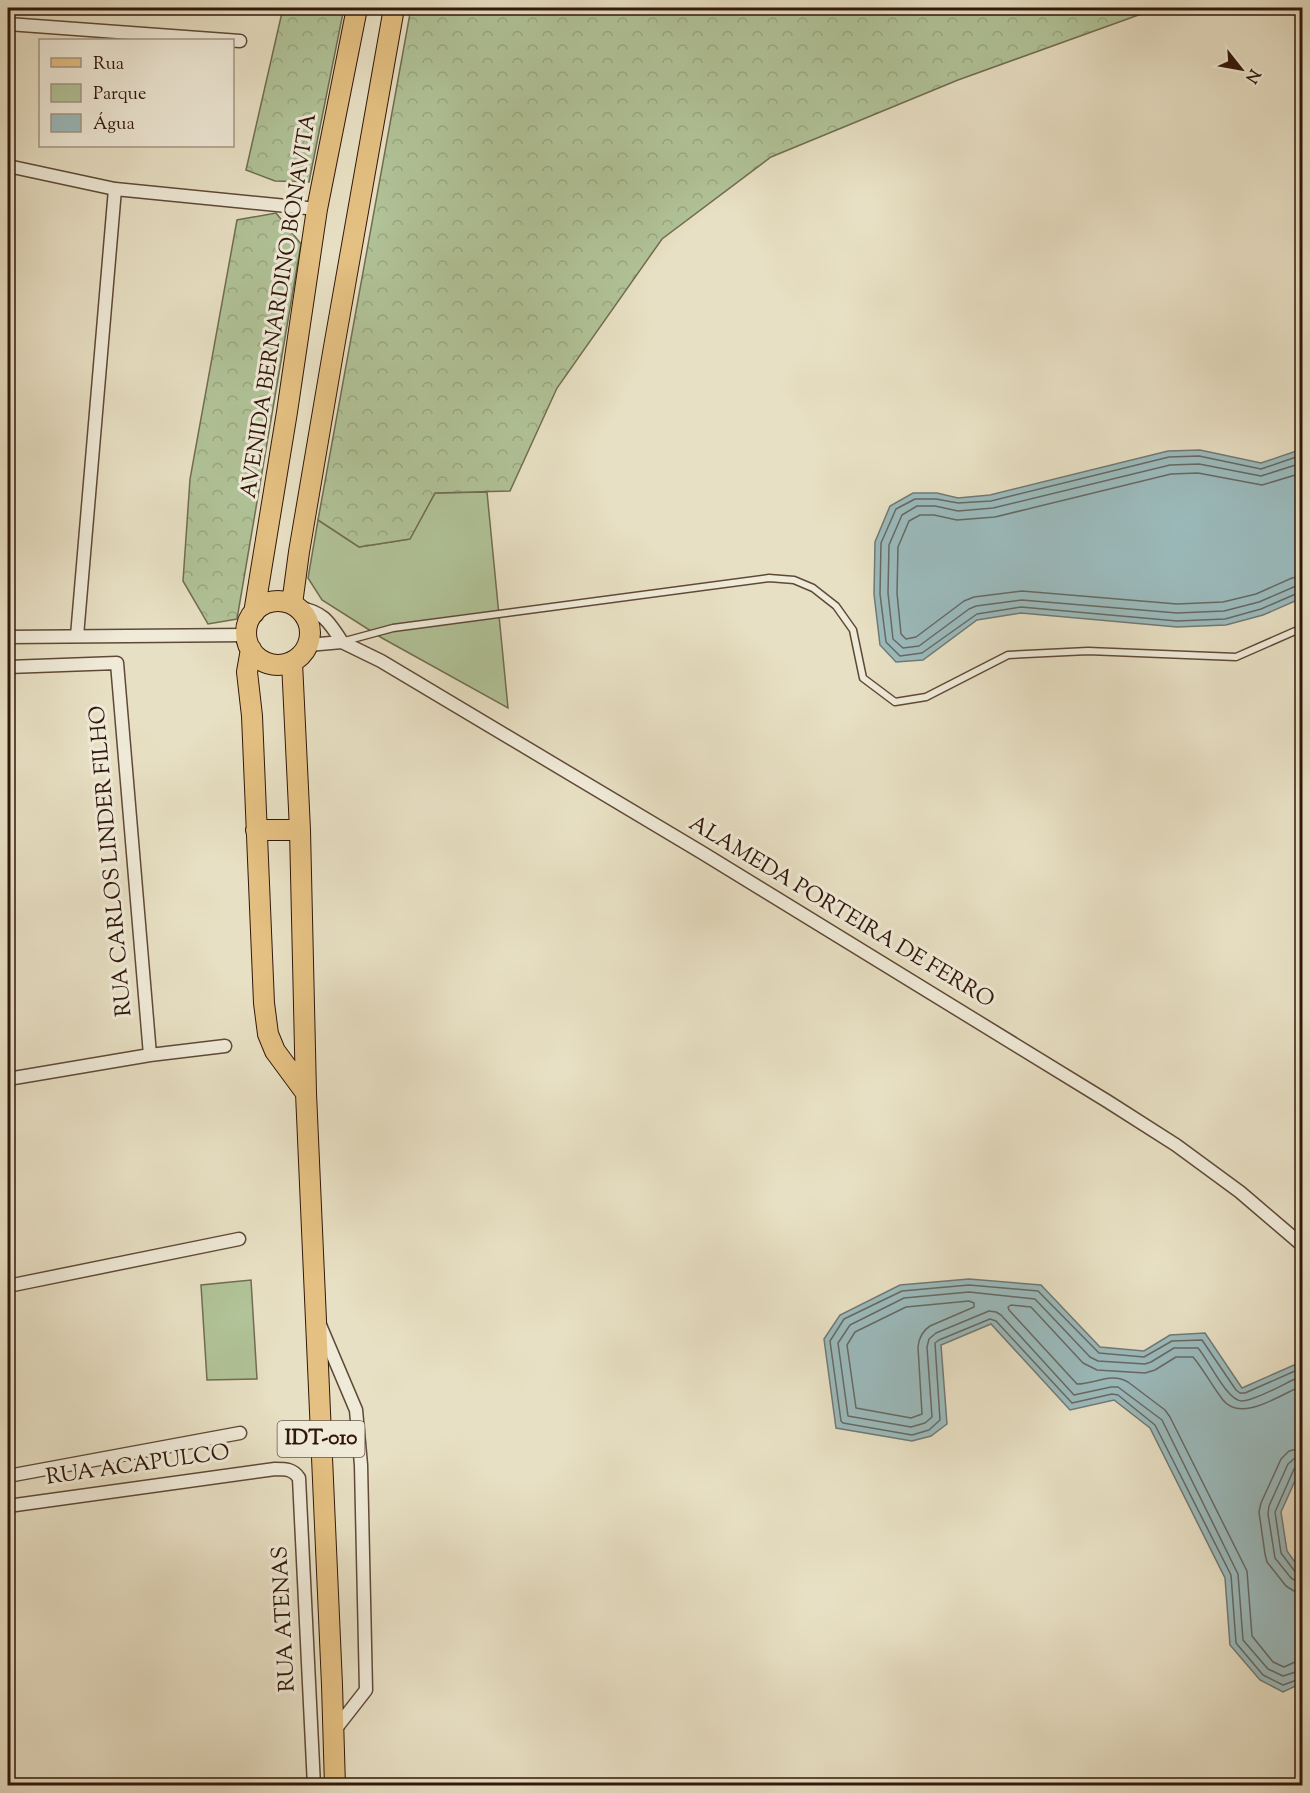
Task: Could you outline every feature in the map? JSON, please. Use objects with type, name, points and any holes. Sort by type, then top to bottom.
[{"type":"main road","name":"AVENIDA BERNARDINO BONAVITA","points":[[306,1093],[275,1051],[268,1034],[264,1003],[252,717],[247,672],[250,620],[254,613],[287,412],[316,209],[357,8]]},
{"type":"main road","points":[[294,606],[299,552],[394,8]]},
{"type":"main road","points":[[249,642],[255,655],[276,665],[291,662],[304,652],[310,637],[308,621],[304,614],[286,602],[265,604],[254,613]]},
{"type":"main road","points":[[291,662],[300,830],[306,1093]]},
{"type":"main road","points":[[256,830],[300,830]]},
{"type":"main road","name":"IDT-010","points":[[306,1093],[335,1785]]},
{"type":"street","points":[[8,24],[213,39]]},
{"type":"street","points":[[234,41],[240,41]]},
{"type":"street","points":[[8,166],[115,189],[316,209]]},
{"type":"street","points":[[77,636],[115,189]]},
{"type":"street","name":"ALAMEDA PORTEIRA DE FERRO","points":[[294,606],[313,611],[324,617],[342,642],[381,661],[444,698],[1098,1095],[1176,1145],[1240,1192],[1302,1245]]},
{"type":"street","points":[[8,637],[77,636],[249,642]]},
{"type":"street","points":[[308,645],[342,642]]},
{"type":"street","name":"RUA CARLOS LINDER FILHO","points":[[8,667],[117,663],[150,1055]]},
{"type":"street","points":[[8,1079],[150,1055],[225,1046]]},
{"type":"street","points":[[8,1286],[239,1239]]},
{"type":"street","points":[[316,1316],[356,1410],[361,1465],[366,1690],[333,1732]]},
{"type":"street","points":[[8,1476],[240,1433]]},
{"type":"street","name":"RUA ACAPULCO","points":[[8,1506],[275,1469]]},
{"type":"street","name":"RUA ATENAS","points":[[275,1469],[292,1470],[299,1479],[314,1785]]},
{"type":"lane","points":[[342,642],[393,628],[769,578],[794,580],[813,588],[836,606],[853,630],[863,678],[895,702],[926,697],[1008,655],[1088,651],[1236,657],[1302,628]]},
{"type":"green space","points":[[283,8],[344,8],[309,182],[275,181],[246,170]]},
{"type":"green space","points":[[411,8],[1158,8],[958,80],[771,157],[662,239],[557,388],[510,491],[435,493],[410,539],[359,547],[318,520]]},
{"type":"green space","points":[[276,213],[301,244],[237,619],[208,624],[183,581],[190,479],[237,220]]},
{"type":"green space","points":[[487,492],[508,708],[382,638],[322,600],[308,578],[318,520],[359,547],[409,539],[435,493]]},
{"type":"green space","points":[[251,1280],[257,1379],[207,1380],[201,1285]]},
{"type":"water","points":[[1302,449],[1302,598],[1263,615],[1226,625],[1177,627],[1021,613],[977,620],[923,660],[896,662],[880,645],[874,594],[875,542],[890,506],[913,493],[937,493],[958,498],[990,495],[1168,451],[1200,450],[1261,463]]},
{"type":"water","points":[[969,1279],[1041,1285],[1100,1347],[1144,1351],[1170,1335],[1205,1333],[1242,1388],[1294,1365],[1302,1366],[1302,1465],[1281,1512],[1287,1551],[1302,1572],[1302,1683],[1283,1692],[1260,1680],[1230,1645],[1225,1578],[1150,1428],[1114,1400],[1070,1410],[991,1324],[941,1345],[947,1424],[931,1436],[912,1441],[836,1428],[824,1339],[840,1315],[900,1285]]}]
